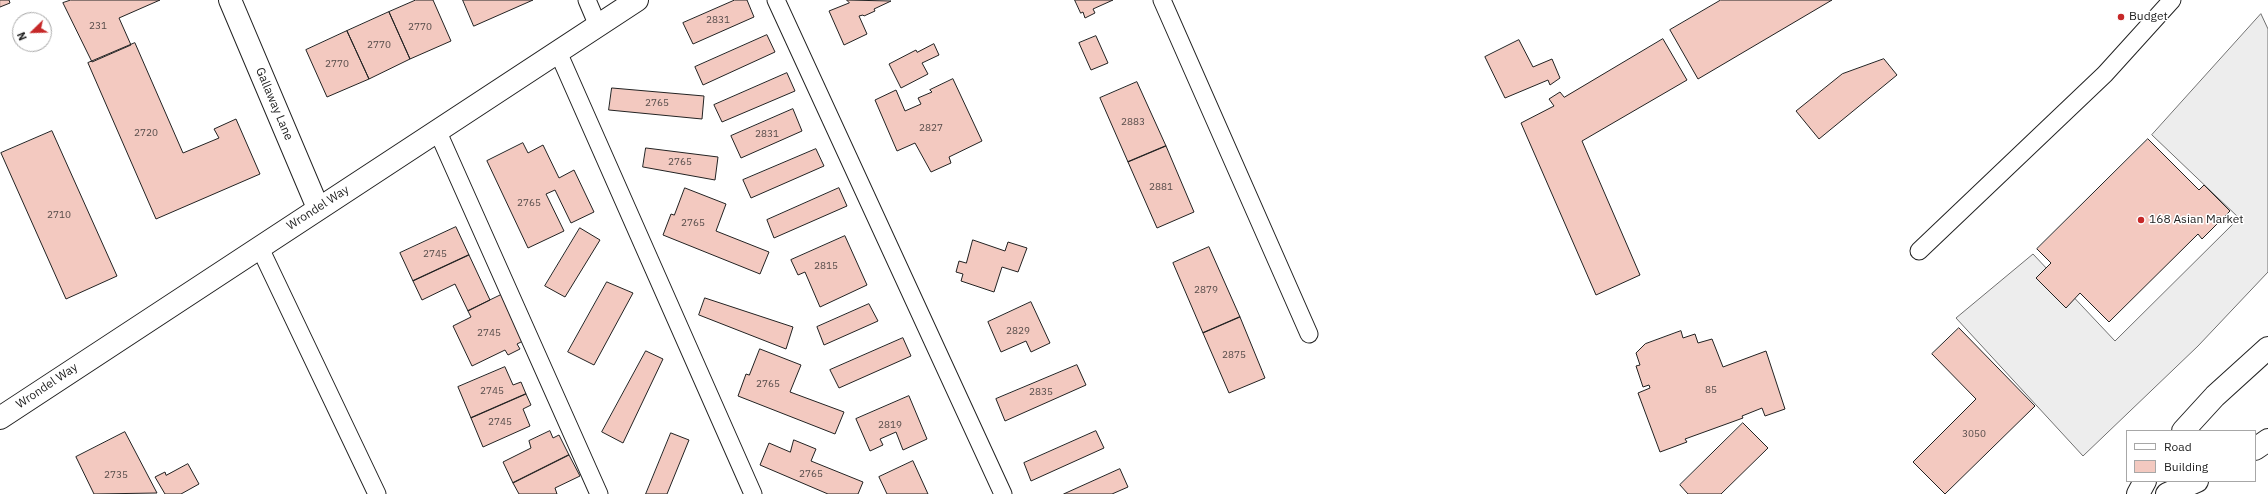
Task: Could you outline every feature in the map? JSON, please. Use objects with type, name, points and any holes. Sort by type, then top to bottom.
[{"type":"street","name":"Gallaway Lane","points":[[230,0],[318,208]]},
{"type":"street","name":"Wrondel Way","points":[[0,418],[259,246],[637,0]]},
{"type":"street","points":[[2184,430],[2215,396],[2268,348]]},
{"type":"street","points":[[2256,448],[2268,440]]},
{"type":"street","points":[[2138,494],[2144,482]]},
{"type":"street","points":[[2167,494],[2195,482]]},
{"type":"lane","points":[[587,0],[598,26]]},
{"type":"lane","points":[[776,0],[1002,494]]},
{"type":"lane","points":[[1162,0],[1309,334]]},
{"type":"lane","points":[[1919,251],[2105,74],[2172,0]]},
{"type":"lane","points":[[558,52],[753,494]]},
{"type":"lane","points":[[437,130],[599,494]]},
{"type":"lane","points":[[259,246],[377,494]]},
{"type":"shaded area","points":[[2261,14],[2268,29],[2268,272],[2198,346],[2083,456],[1956,318],[2033,254],[2115,341],[2239,218],[2152,135]]},
{"type":"building","points":[[0,0],[9,0],[10,3],[0,7]]},
{"type":"building","points":[[71,0],[160,0],[119,18],[131,45],[92,62],[63,3]]},
{"type":"building","points":[[416,0],[433,0],[451,41],[410,59],[389,12]]},
{"type":"building","points":[[463,0],[533,0],[474,26]]},
{"type":"building","points":[[735,0],[747,0],[754,17],[693,44],[683,23]]},
{"type":"building","points":[[847,0],[891,1],[874,9],[875,11],[864,16],[859,16],[867,34],[844,45],[829,11],[849,3]]},
{"type":"building","points":[[1075,0],[1113,0],[1093,9],[1095,13],[1085,18]]},
{"type":"building","points":[[1721,0],[1832,0],[1698,79],[1670,30]]},
{"type":"building","points":[[389,12],[410,59],[369,79],[347,31]]},
{"type":"building","points":[[347,31],[369,79],[327,97],[306,50]]},
{"type":"building","points":[[767,35],[775,52],[703,85],[695,67]]},
{"type":"building","points":[[1096,36],[1108,63],[1091,70],[1079,43]]},
{"type":"building","points":[[1663,39],[1687,80],[1582,141],[1640,275],[1596,295],[1521,123],[1554,106],[1549,99],[1560,92],[1564,97]]},
{"type":"building","points":[[1519,40],[1533,67],[1552,59],[1560,78],[1550,85],[1548,80],[1505,98],[1485,57]]},
{"type":"building","points":[[135,43],[183,153],[219,138],[214,129],[236,119],[260,174],[156,219],[88,63]]},
{"type":"building","points":[[934,44],[939,55],[922,63],[928,74],[901,88],[889,64],[916,50],[917,52]]},
{"type":"building","points":[[1884,59],[1897,75],[1819,139],[1796,111],[1842,74]]},
{"type":"building","points":[[787,73],[795,91],[722,122],[714,105]]},
{"type":"building","points":[[953,79],[982,141],[949,157],[951,163],[931,172],[915,143],[897,151],[875,100],[896,90],[905,111],[921,104],[918,98],[932,92],[930,90]]},
{"type":"building","points":[[1137,82],[1166,146],[1128,162],[1100,98]]},
{"type":"building","points":[[612,88],[704,96],[702,119],[609,110]]},
{"type":"building","points":[[793,109],[802,131],[741,158],[731,136]]},
{"type":"building","points":[[52,131],[117,276],[66,299],[1,153]]},
{"type":"building","points":[[2148,139],[2199,190],[2204,185],[2230,211],[2202,239],[2198,234],[2109,322],[2080,293],[2066,308],[2036,278],[2051,263],[2037,249]]},
{"type":"building","points":[[523,143],[528,153],[543,145],[559,178],[574,170],[594,212],[571,223],[555,190],[546,194],[564,231],[528,248],[487,161]]},
{"type":"building","points":[[1166,146],[1194,212],[1157,228],[1128,162]]},
{"type":"building","points":[[646,148],[718,157],[715,180],[643,167]]},
{"type":"building","points":[[816,149],[824,166],[751,198],[743,180]]},
{"type":"building","points":[[685,188],[726,204],[716,231],[769,252],[760,274],[663,235],[671,214],[674,215]]},
{"type":"building","points":[[839,188],[847,206],[774,238],[767,220]]},
{"type":"building","points":[[456,227],[469,255],[413,281],[400,253]]},
{"type":"building","points":[[580,228],[600,240],[565,297],[545,286]]},
{"type":"building","points":[[845,236],[867,285],[820,307],[805,272],[798,275],[791,260]]},
{"type":"building","points":[[973,240],[1005,251],[1008,242],[1027,248],[1018,272],[1002,267],[994,292],[961,281],[963,274],[956,272],[959,261],[966,263]]},
{"type":"building","points":[[1209,247],[1240,317],[1203,333],[1173,263]]},
{"type":"building","points":[[469,255],[490,300],[468,311],[455,284],[422,300],[413,281]]},
{"type":"building","points":[[607,282],[633,293],[594,365],[568,352]]},
{"type":"building","points":[[503,294],[525,340],[517,344],[520,349],[508,355],[505,350],[472,366],[453,326],[471,317],[468,311]]},
{"type":"building","points":[[705,298],[793,327],[786,349],[699,315]]},
{"type":"building","points":[[1031,302],[1050,343],[1031,352],[1026,341],[1001,352],[988,322]]},
{"type":"building","points":[[869,304],[878,321],[824,345],[817,327]]},
{"type":"building","points":[[1240,317],[1265,378],[1229,393],[1203,333]]},
{"type":"building","points":[[1959,328],[2035,406],[1945,494],[1913,462],[1976,399],[1932,354]]},
{"type":"building","points":[[1681,331],[1683,338],[1695,334],[1698,343],[1712,339],[1723,367],[1766,351],[1785,409],[1765,416],[1762,408],[1742,416],[1743,418],[1685,439],[1687,442],[1660,452],[1638,393],[1650,388],[1649,385],[1643,387],[1636,366],[1640,365],[1636,353],[1645,344]]},
{"type":"building","points":[[903,338],[911,356],[839,388],[830,370]]},
{"type":"building","points":[[760,349],[801,365],[790,392],[844,412],[835,434],[738,396],[746,374],[749,375]]},
{"type":"building","points":[[646,351],[663,359],[623,443],[602,432]]},
{"type":"building","points":[[1077,365],[1086,385],[1005,421],[996,399]]},
{"type":"building","points":[[505,367],[513,385],[521,382],[526,394],[471,418],[458,387]]},
{"type":"building","points":[[526,394],[531,405],[523,409],[530,426],[483,447],[471,418]]},
{"type":"building","points":[[909,396],[927,439],[903,450],[896,432],[880,439],[883,445],[870,451],[856,419]]},
{"type":"building","points":[[1743,423],[1768,448],[1721,494],[1688,494],[1680,485]]},
{"type":"building","points":[[550,431],[553,438],[559,435],[569,455],[513,483],[503,462],[531,448],[529,441]]},
{"type":"building","points":[[1096,431],[1104,448],[1031,481],[1024,463]]},
{"type":"building","points":[[125,432],[157,493],[94,494],[76,457]]},
{"type":"building","points":[[671,433],[689,440],[667,494],[646,494]]},
{"type":"building","points":[[794,440],[816,449],[811,461],[863,482],[858,494],[828,494],[760,465],[769,443],[790,452]]},
{"type":"building","points":[[569,455],[580,476],[555,488],[557,494],[519,494],[513,483]]},
{"type":"building","points":[[913,461],[928,494],[887,494],[879,477]]},
{"type":"building","points":[[188,464],[199,484],[181,494],[165,494],[155,477],[165,472],[166,475]]},
{"type":"building","points":[[1120,469],[1128,487],[1112,494],[1064,494]]},
{"type":"place","name":"Budget","points":[[2121,17]]},
{"type":"place","name":"168 Asian Market","points":[[2141,220]]}]
